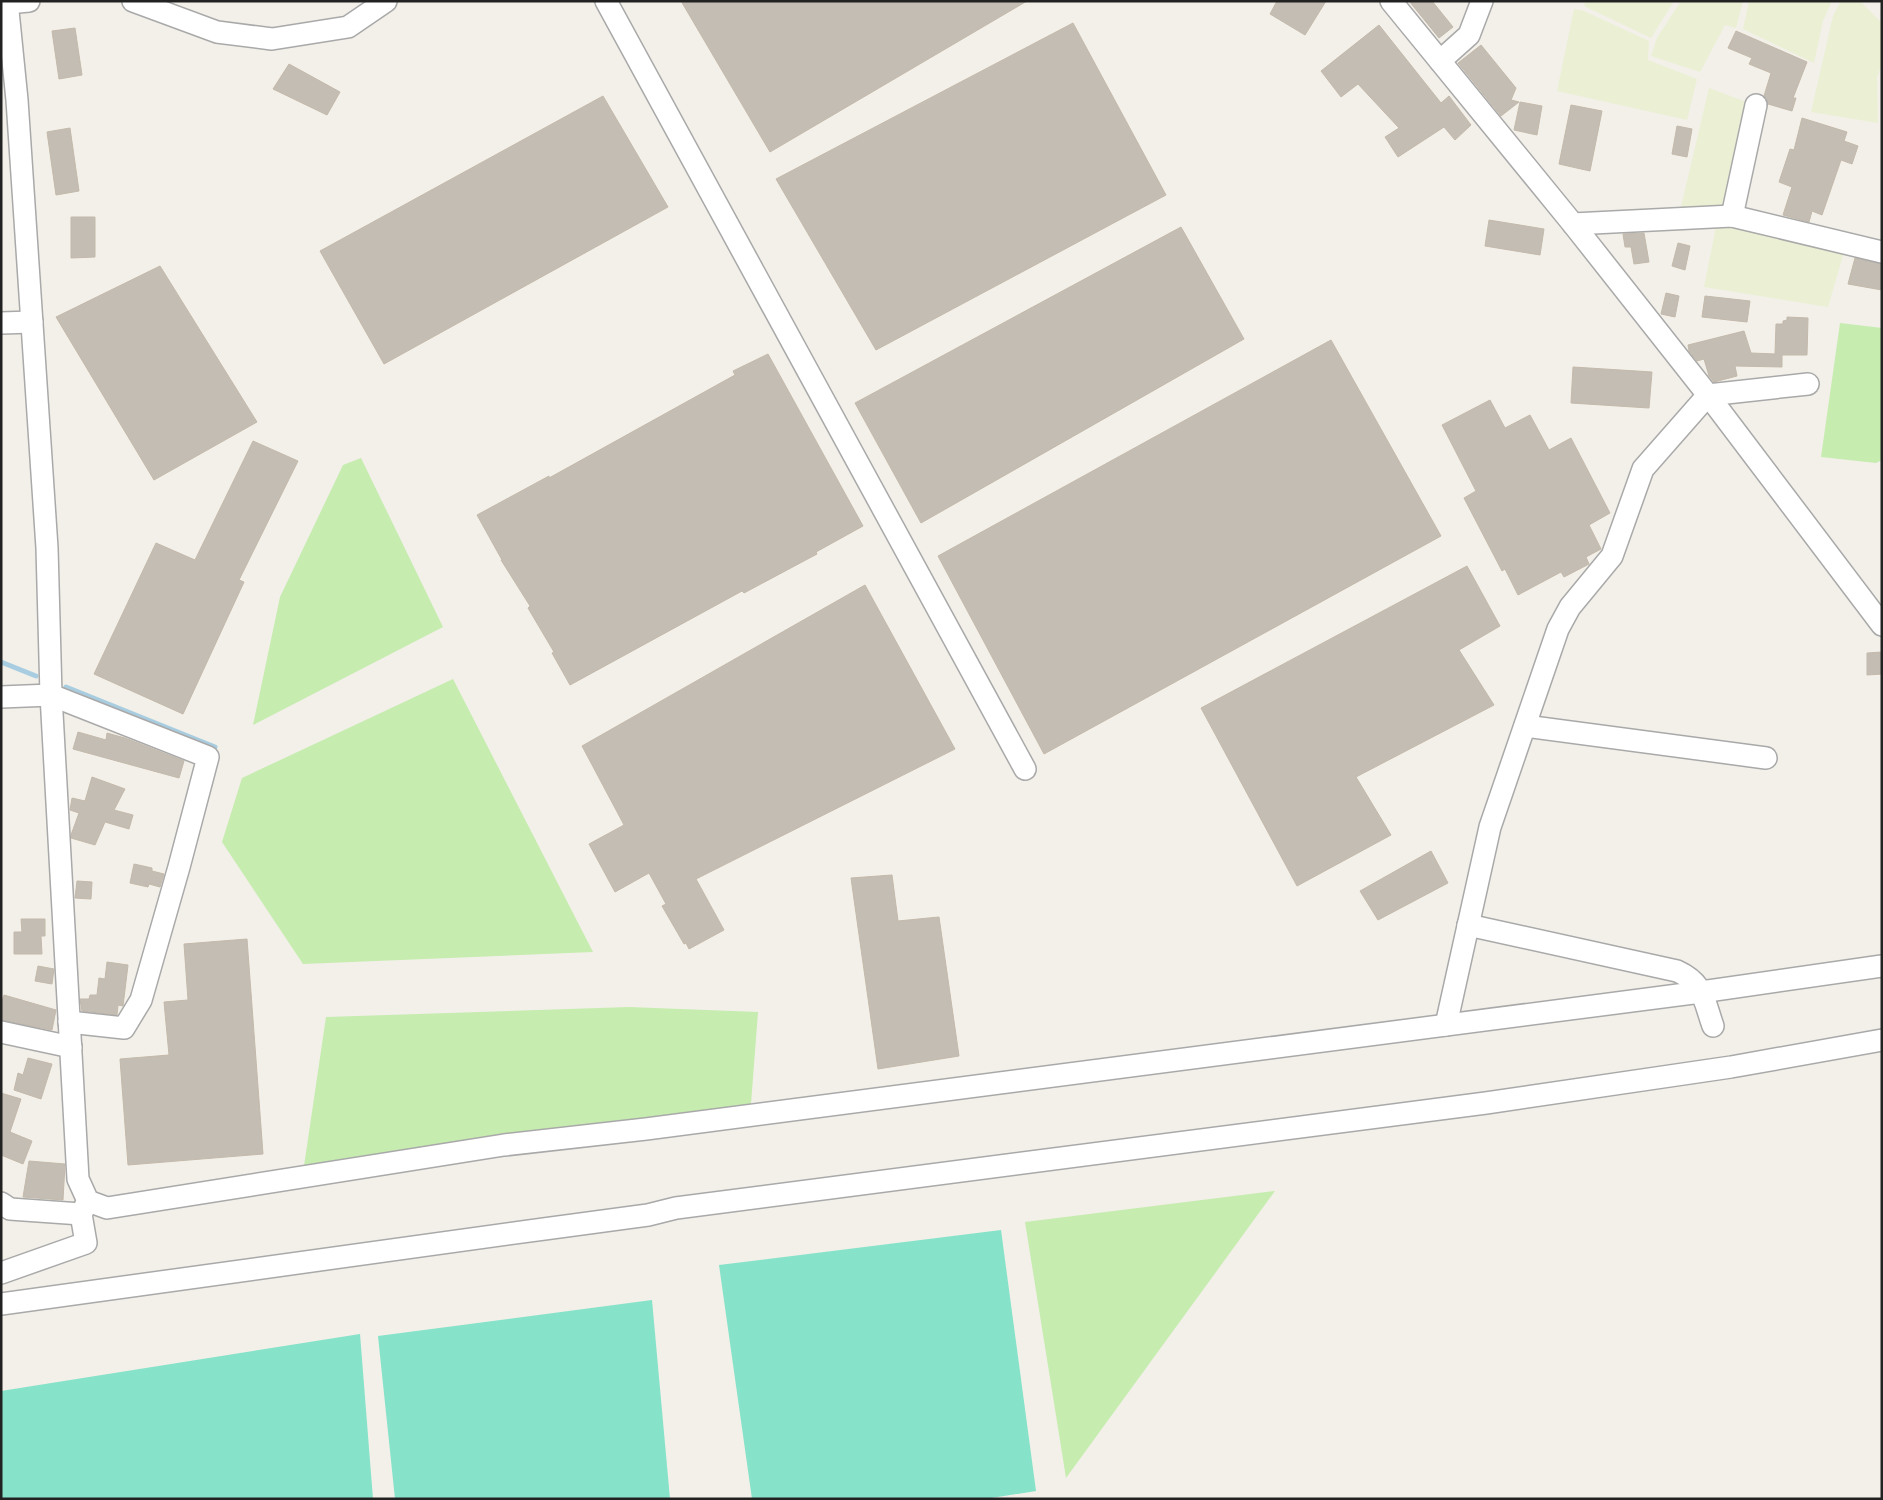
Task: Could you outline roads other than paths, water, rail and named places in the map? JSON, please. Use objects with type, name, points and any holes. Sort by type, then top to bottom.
[{"type":"street","points":[[1,1273],[86,1242],[85,1207],[78,1179],[51,695],[47,548],[32,322],[9,100],[7,2],[29,1]]},
{"type":"street","points":[[133,1],[217,32],[272,39],[348,26],[386,1]]},
{"type":"street","points":[[606,1],[1025,769]]},
{"type":"street","points":[[1391,1],[1573,224],[1708,395],[1882,625]]},
{"type":"street","points":[[1440,61],[1469,34],[1482,1]]},
{"type":"street","points":[[1732,216],[1756,104]]},
{"type":"street","points":[[1573,224],[1732,216],[1882,252]]},
{"type":"street","points":[[1,322],[32,322]]},
{"type":"street","points":[[1446,1025],[1490,827],[1558,629],[1570,607],[1612,556],[1643,469],[1708,395],[1808,384]]},
{"type":"street","points":[[1,697],[51,695],[208,757],[180,866],[141,1000],[124,1028],[69,1022]]},
{"type":"street","points":[[1525,726],[1766,758]]},
{"type":"street","points":[[1468,925],[1677,971],[1691,977],[1701,992],[1713,1026]]},
{"type":"street","points":[[1,1203],[10,1209],[107,1208],[504,1145],[676,1125],[1701,992],[1882,966]]},
{"type":"street","points":[[1,1032],[71,1047]]},
{"type":"street","points":[[1,1304],[563,1227],[686,1207],[1496,1102],[1731,1067],[1882,1040]]},
{"type":"waterway","points":[[1,662],[36,676]]},
{"type":"waterway","points":[[66,687],[215,747]]}]
